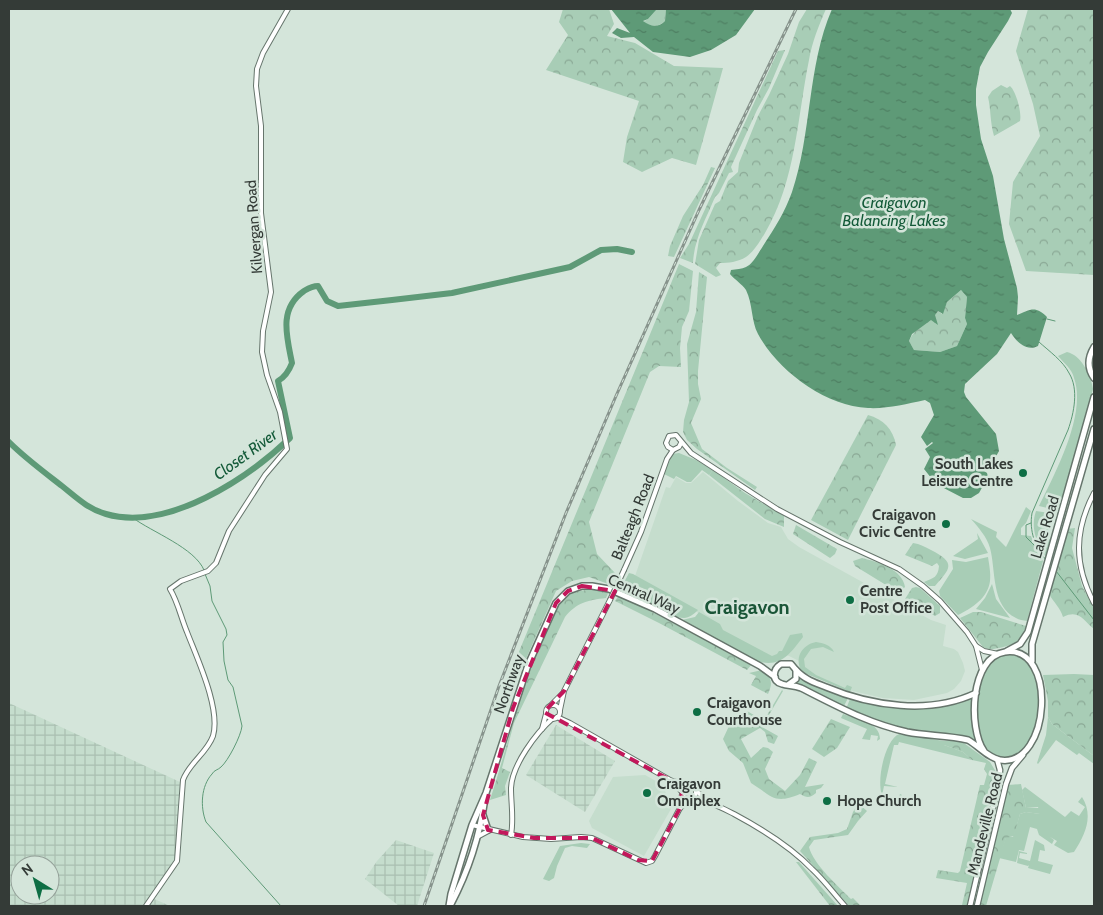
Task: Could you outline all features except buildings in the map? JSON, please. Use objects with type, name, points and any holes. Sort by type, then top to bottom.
[{"type":"highway","points":[[1094,347],[1089,360],[1090,371],[1094,379]]},
{"type":"highway","name":"Lake Road","points":[[1004,652],[1016,647],[1026,637],[1094,397]]},
{"type":"highway","name":"Lake Road","points":[[1032,661],[1032,644],[1094,429]]},
{"type":"highway","name":"Central Way","points":[[568,591],[582,586],[592,586],[615,592],[654,609],[775,676]]},
{"type":"highway","name":"Northway","points":[[450,906],[451,894],[528,665],[556,603],[568,591]]},
{"type":"highway","points":[[779,665],[775,669],[775,676],[780,683],[800,688],[845,711],[870,721],[914,733],[968,740],[984,752],[997,759],[1013,759],[1026,752],[1035,737],[1040,712],[1040,681],[1037,670],[1032,661],[1020,653],[1004,652],[998,654],[989,660],[982,672],[976,693],[975,713],[978,740],[984,752]]},
{"type":"highway","points":[[760,666],[788,663],[794,666],[805,678],[841,694],[887,704],[933,704],[955,700],[976,693]]},
{"type":"highway","points":[[789,684],[796,678],[796,670]]},
{"type":"highway","name":"Northway","points":[[450,906],[461,884],[477,837],[475,826],[483,815],[486,793]]},
{"type":"highway","points":[[483,815],[489,830]]},
{"type":"main road","name":"Mandeville Road","points":[[977,906],[1006,784],[1012,768],[1026,752]]},
{"type":"main road","name":"Mandeville Road","points":[[970,906],[999,781],[1000,770],[997,759]]},
{"type":"street","name":"Kilvergan Road","points":[[146,906],[177,862],[183,780],[188,770],[208,744],[213,734],[214,726],[201,666],[170,589],[181,581],[204,572],[216,563],[229,531],[266,475],[287,449],[280,412],[267,375],[262,352],[263,331],[270,292],[261,214],[261,126],[256,86],[257,69],[263,53],[288,9]]},
{"type":"street","points":[[691,453],[668,447],[666,441],[669,436],[676,435],[691,453],[786,514],[840,542],[899,569],[923,586],[960,623],[976,646],[981,659],[982,672]]},
{"type":"street","points":[[675,449],[681,442]]},
{"type":"street","name":"Balteagh Road","points":[[560,712],[564,692],[610,600],[649,512],[667,458],[668,447]]},
{"type":"street","name":"Balteagh Road","points":[[667,458],[675,449]]},
{"type":"street","points":[[1094,492],[1084,513],[1080,538],[1080,562],[1084,580],[1094,602]]},
{"type":"street","points":[[976,646],[984,651],[998,654]]},
{"type":"street","name":"Balteagh Road","points":[[552,705],[564,692]]},
{"type":"street","points":[[541,731],[547,708],[552,705],[558,707],[570,723]]},
{"type":"street","points":[[511,835],[511,787],[513,777],[528,749],[541,731],[560,712]]},
{"type":"street","points":[[546,713],[549,717],[570,723],[672,781],[693,786],[706,801]]},
{"type":"street","points":[[672,781],[686,798],[706,801],[744,819],[796,854],[816,872],[845,906]]},
{"type":"street","points":[[475,826],[511,835],[546,839],[592,838],[638,860],[649,862],[655,856],[680,808],[683,788],[688,785]]},
{"type":"street","points":[[680,808],[695,795],[696,790]]},
{"type":"street","points":[[477,837],[489,830]]},
{"type":"highlighted area","points":[[582,586],[615,591],[564,691],[544,712],[672,781],[682,792],[680,808],[652,861],[638,860],[592,838],[534,838],[488,830],[483,815],[513,708],[556,603],[568,591]]},
{"type":"shaded area","points":[[703,472],[768,523],[781,527],[788,539],[799,547],[931,620],[946,625],[943,646],[958,652],[965,671],[961,681],[954,689],[947,693],[914,700],[883,698],[848,690],[804,671],[801,662],[787,655],[777,659],[725,634],[719,625],[635,576],[666,487],[670,488],[676,477],[686,483],[691,483]]},
{"type":"shaded area","points":[[9,703],[180,782],[175,858],[150,897],[170,906],[9,906]]},
{"type":"shaded area","points":[[556,725],[615,761],[585,812],[526,775]]},
{"type":"shaded area","points":[[645,775],[663,785],[671,809],[644,856],[592,828],[589,821],[613,777]]},
{"type":"shaded area","points":[[396,840],[434,853],[417,906],[399,906],[365,879],[377,861]]},
{"type":"green space","points":[[563,9],[609,9],[614,24],[607,36],[635,43],[674,66],[723,68],[696,165],[672,158],[642,172],[623,162],[627,137],[639,101],[546,70],[568,35],[559,22]]},
{"type":"green space","points":[[657,9],[666,9],[665,21],[654,26],[643,22],[648,19]]},
{"type":"green space","points":[[807,9],[826,9],[810,53],[794,149],[783,192],[765,233],[754,249],[749,255],[740,260],[720,263],[716,268],[721,275],[716,277],[695,264],[699,240],[715,204],[720,201],[728,181],[738,172],[739,163],[758,116],[788,54],[799,22]]},
{"type":"green space","points":[[1028,9],[1094,9],[1094,275],[1026,271],[1009,224],[1013,182],[1040,136],[1033,104],[1016,51]]},
{"type":"green space","points":[[785,50],[731,167],[733,172],[729,173],[704,221],[698,237],[693,263],[680,258],[689,244],[778,51]]},
{"type":"green space","points":[[1001,85],[1007,88],[1010,86],[1014,92],[1019,108],[1020,121],[994,136],[988,97],[992,91]]},
{"type":"green space","points":[[711,167],[715,168],[674,257],[668,256],[670,246],[683,216],[703,185]]},
{"type":"green space","points":[[679,264],[693,271],[689,311],[682,327],[681,367],[659,366],[650,372],[589,522],[597,554],[616,574],[611,585],[589,577],[572,581],[556,591],[521,670],[514,671],[504,688]]},
{"type":"green space","points":[[699,272],[707,277],[698,371],[701,399],[691,423],[702,449],[757,487],[755,490],[697,449],[687,440],[683,432],[689,402],[687,344],[696,312]]},
{"type":"green space","points":[[961,290],[967,297],[965,318],[967,324],[957,346],[940,352],[914,350],[909,341],[914,332],[938,311],[942,314],[947,302]]},
{"type":"green space","points":[[1067,352],[1081,361],[1090,378],[1093,389],[1060,511],[1039,506],[1061,460],[1073,426],[1077,392],[1072,372],[1058,356]]},
{"type":"green space","points":[[868,415],[883,422],[890,430],[896,445],[848,540],[811,520]]},
{"type":"green space","points":[[679,453],[713,470],[709,475],[702,470],[691,482],[676,476],[674,479],[664,474],[672,454]]},
{"type":"green space","points":[[713,470],[745,493],[784,516],[784,527],[765,519],[709,475]]},
{"type":"green space","points":[[1026,507],[1031,511],[1026,523],[1021,528],[1021,535],[1031,536],[1037,552],[1043,561],[1027,621],[1016,618],[1002,605],[996,587],[989,544],[971,519],[997,532],[996,537],[1006,547]]},
{"type":"green space","points":[[1036,511],[1050,513],[1048,538],[1051,540],[1047,558],[1040,548],[1034,530]]},
{"type":"green space","points":[[796,525],[837,549],[835,554],[830,558],[793,534]]},
{"type":"green space","points":[[1075,528],[1072,548],[1082,586],[1094,608],[1094,629],[1077,615],[1073,614],[1063,617],[1049,594],[1067,529]]},
{"type":"green space","points":[[977,533],[988,553],[965,559],[953,556],[978,539]]},
{"type":"green space","points":[[913,543],[931,550],[947,562],[948,566],[945,575],[935,586],[929,586],[924,582],[935,577],[939,566],[937,563],[932,566],[905,555]]},
{"type":"green space","points":[[988,557],[990,569],[989,587],[974,606],[958,615],[940,596],[939,591],[953,569],[952,560],[966,562]]},
{"type":"green space","points":[[862,558],[882,564],[894,571],[899,575],[905,587],[899,593],[855,566],[853,561]]},
{"type":"green space","points":[[629,573],[698,610],[688,617],[678,617],[634,598],[620,590]]},
{"type":"green space","points":[[992,584],[996,599],[1010,618],[976,609],[985,598]]},
{"type":"green space","points":[[912,588],[920,588],[940,606],[940,613],[935,616],[905,599]]},
{"type":"green space","points":[[603,589],[609,591],[606,598],[583,603],[574,608],[565,617],[514,723],[502,768],[510,772],[505,786],[506,795],[490,800],[528,676],[555,609],[560,601],[569,594]]},
{"type":"green space","points":[[619,595],[752,664],[747,670],[615,601]]},
{"type":"green space","points":[[699,612],[720,624],[723,630],[772,656],[782,651],[790,635],[802,633],[803,637],[784,658],[772,663],[756,661],[682,620],[695,617]]},
{"type":"green space","points":[[973,612],[981,612],[1026,626],[1022,635],[1013,644],[987,649],[983,647],[960,618]]},
{"type":"green space","points":[[816,642],[829,646],[834,652],[823,647],[811,649],[804,659],[805,667],[816,675],[845,688],[847,685],[852,687],[850,692],[802,672],[799,662],[800,653],[806,646]]},
{"type":"green space","points":[[1003,655],[1017,656],[1027,663],[1034,673],[1037,687],[1037,717],[1029,743],[1024,750],[1011,757],[997,756],[988,750],[982,741],[977,715],[979,687],[983,675],[989,664]]},
{"type":"green space","points":[[762,670],[771,680],[768,694],[751,685],[756,676],[749,673]]},
{"type":"green space","points":[[1043,675],[1094,675],[1094,756],[1052,724],[1048,717],[1048,701]]},
{"type":"green space","points":[[798,677],[848,698],[843,708],[794,683]]},
{"type":"green space","points":[[782,690],[762,727],[778,736],[774,744],[768,742],[765,732],[760,728],[741,739],[751,758],[763,747],[773,752],[765,769],[769,779],[785,791],[800,775],[809,758],[817,762],[805,787],[824,784],[810,797],[800,794],[779,799],[751,783],[743,763],[729,751],[723,739],[729,726],[747,711],[759,718],[766,717]]},
{"type":"green space","points":[[973,695],[972,720],[975,741],[960,736],[904,728],[846,709],[850,699],[879,705],[913,708],[946,705]]},
{"type":"green space","points":[[843,714],[872,725],[879,733],[880,739],[877,741],[878,736],[871,735],[870,740],[862,739],[867,729],[841,718]]},
{"type":"green space","points":[[1048,717],[1052,724],[1094,756],[1094,764],[1056,740],[1037,763],[1046,735]]},
{"type":"green space","points":[[831,719],[850,727],[837,748],[824,757],[812,749]]},
{"type":"green space","points":[[899,734],[944,741],[944,745],[963,752],[972,760],[899,742],[898,745],[894,745],[885,784],[898,787],[884,786],[882,796],[880,777],[885,755],[894,738]]},
{"type":"green space","points":[[944,741],[961,741],[990,762],[996,772],[988,815],[981,829],[983,837],[967,905],[962,905],[967,883],[936,878],[938,870],[958,873],[960,871],[980,785],[984,785],[987,774],[984,769],[986,763],[972,760],[963,752],[944,745]]},
{"type":"green space","points":[[1021,784],[1026,808],[1042,808],[1043,811],[1040,814],[1026,812],[1020,814],[1014,836],[1006,838],[986,906],[979,906],[1008,785]]},
{"type":"green space","points":[[1025,787],[1065,817],[1071,811],[1079,816],[1085,807],[1078,802],[1082,797],[1086,804],[1087,825],[1082,839],[1074,852],[1068,853],[1054,845],[1057,841],[1050,837],[1054,840],[1052,844],[1039,835],[1037,829],[1030,827],[1024,851],[1019,850],[1016,862],[999,858],[1006,837],[1013,837],[1020,814],[1026,812],[1040,814],[1038,807],[1026,808],[1022,790]]},
{"type":"green space","points":[[883,797],[889,801],[898,800],[889,803],[886,802]]},
{"type":"green space","points":[[858,803],[867,811],[848,835],[814,840],[809,847],[811,854],[827,875],[851,899],[853,898],[860,905],[849,906],[800,851],[810,837],[838,833],[847,829]]},
{"type":"green space","points":[[1035,840],[1044,845],[1045,851],[1040,850],[1038,861],[1053,865],[1050,874],[1028,868],[1029,865],[1017,863],[1019,851],[1027,854],[1020,853],[1019,858],[1030,861]]},
{"type":"green space","points":[[581,843],[590,844],[587,848],[572,846],[565,848],[554,878],[549,881],[543,879],[560,846]]},
{"type":"green space","points":[[796,862],[799,862],[838,906],[830,906]]},
{"type":"water","points":[[611,9],[657,9],[648,19],[643,21],[654,26],[660,25],[665,21],[666,9],[755,9],[736,35],[711,50],[690,57],[653,52],[634,37],[621,38],[612,33],[617,28],[630,33]]},
{"type":"water","name":"Craigavon Balancing Lakes","points":[[832,9],[1010,9],[1012,13],[980,67],[976,89],[976,105],[981,139],[993,176],[1004,239],[1017,288],[1017,315],[1029,310],[1036,310],[1047,317],[1038,346],[1034,348],[1026,347],[1019,343],[1011,333],[997,354],[965,384],[964,392],[966,397],[996,434],[999,451],[989,469],[980,467],[987,473],[988,477],[979,493],[971,498],[963,498],[936,484],[924,469],[930,457],[925,449],[933,443],[927,446],[921,437],[934,415],[930,403],[925,400],[882,408],[852,406],[835,401],[804,384],[790,373],[767,348],[756,329],[746,290],[730,274],[731,270],[746,267],[753,261],[783,213],[792,192],[803,147],[818,54]],"holes":[[[961,290],[967,297],[965,318],[967,324],[957,346],[940,352],[914,350],[909,341],[912,334],[931,320],[938,325],[935,315],[938,311],[943,314],[947,302]]]},
{"type":"waterway","name":"Closet River","points":[[9,442],[78,499],[100,512],[130,518],[155,515],[180,508],[206,498],[230,484],[273,453],[290,438],[278,381],[283,378],[292,363],[287,334],[287,315],[290,306],[296,298],[307,289],[318,286],[327,301],[338,306],[392,300],[452,293],[570,267],[601,250],[617,249],[632,252]]},
{"type":"waterway","points":[[1047,319],[1055,321]]},
{"type":"waterway","points":[[1039,342],[1063,364],[1072,379],[1075,394],[1074,409],[1068,430],[1032,513],[1032,533],[1039,551],[1047,561]]},
{"type":"waterway","points":[[133,518],[183,548],[199,562],[204,570]]},
{"type":"waterway","points":[[1031,523],[1026,525],[1026,537],[1038,549]]},
{"type":"waterway","points":[[1056,571],[1094,620]]},
{"type":"waterway","points":[[205,574],[210,586],[212,601],[226,629],[227,635],[223,642],[224,661],[228,680],[233,687],[242,726],[237,742],[227,759],[208,779],[202,803],[204,816],[206,822],[281,906]]},
{"type":"railway","points":[[424,906],[499,686],[566,513],[699,210],[796,9]]},
{"type":"place","name":"South Lakes Leisure Centre","points":[[1023,473]]},
{"type":"place","name":"Craigavon Civic Centre","points":[[946,524]]},
{"type":"place","name":"Centre Post Office","points":[[850,600]]},
{"type":"place","name":"Craigavon Courthouse","points":[[697,712]]},
{"type":"place","name":"Craigavon Omniplex","points":[[647,793]]},
{"type":"place","name":"Hope Church","points":[[827,801]]},
{"type":"district","name":"Craigavon","points":[[747,607]]}]
